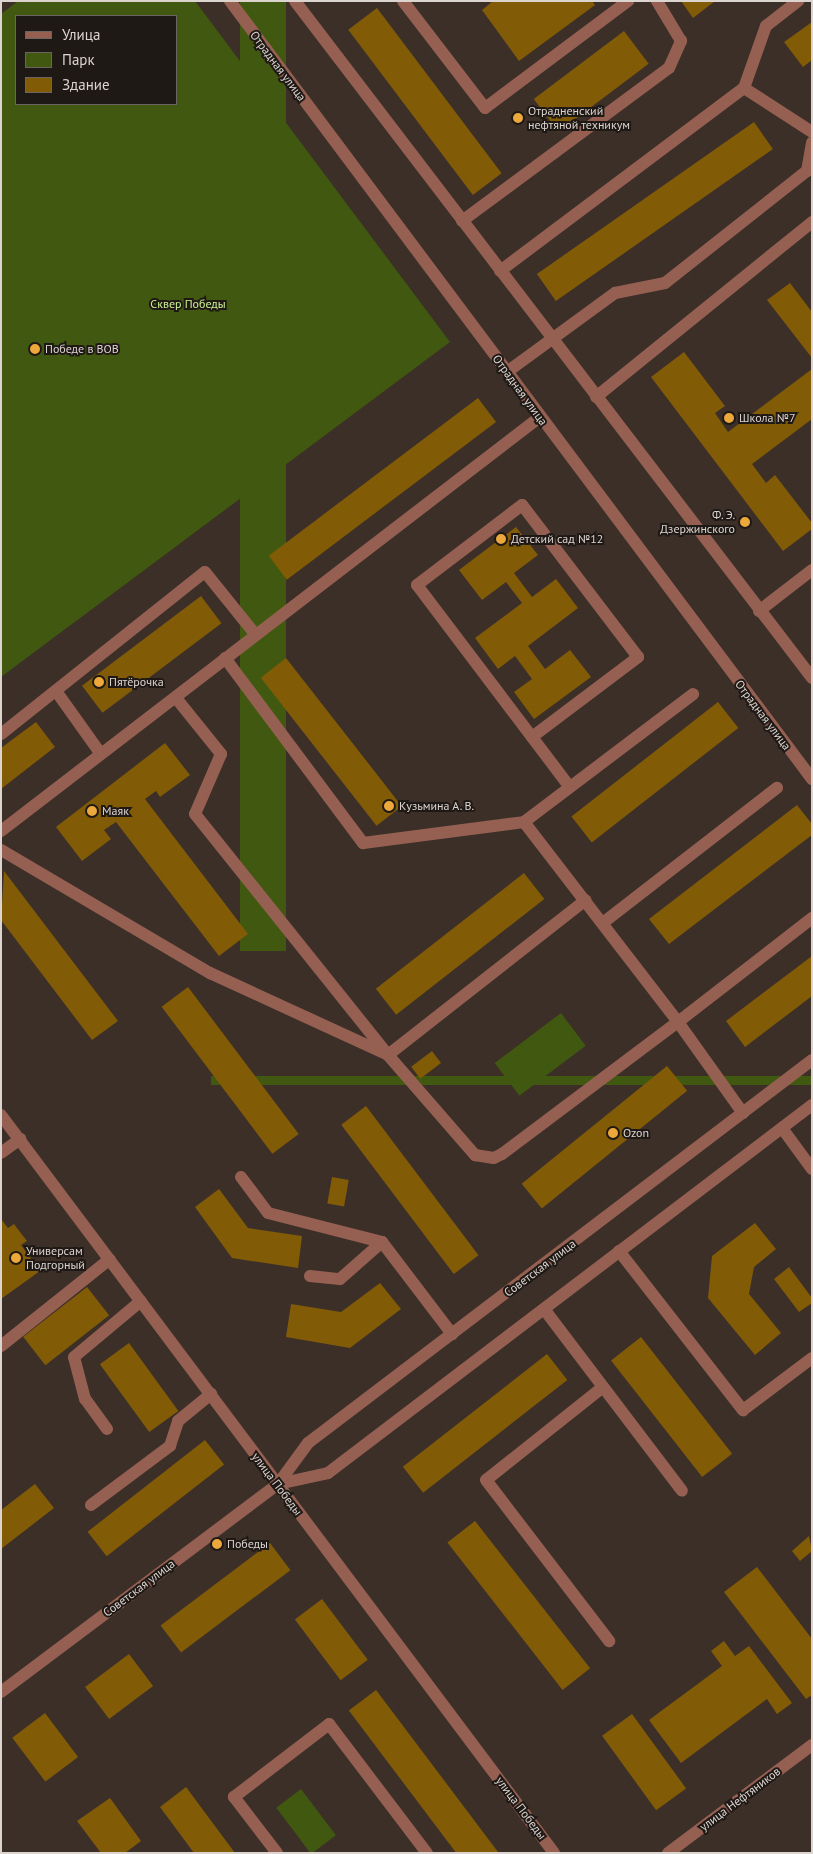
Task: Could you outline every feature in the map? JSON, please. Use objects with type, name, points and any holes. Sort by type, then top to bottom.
[{"type":"street","name":"Отрадная улица","points":[[230,1],[508,372],[540,418],[812,779]]},
{"type":"street","points":[[295,1],[758,611],[812,678]]},
{"type":"street","points":[[403,1],[485,108],[628,1]]},
{"type":"street","points":[[462,221],[669,68],[681,41],[657,1]]},
{"type":"street","points":[[500,271],[744,88],[766,26],[798,1]]},
{"type":"street","points":[[744,88],[812,132]]},
{"type":"street","points":[[508,372],[615,293],[665,283],[807,171],[812,142]]},
{"type":"street","points":[[596,397],[812,222]]},
{"type":"street","points":[[1,831],[176,698],[255,634],[540,418]]},
{"type":"street","points":[[532,737],[638,657],[522,505],[417,585],[532,737],[570,787]]},
{"type":"street","points":[[758,611],[812,570]]},
{"type":"street","points":[[1,734],[205,572],[255,634]]},
{"type":"street","points":[[225,658],[363,843],[524,822],[693,694]]},
{"type":"street","points":[[56,691],[101,754]]},
{"type":"street","points":[[176,698],[221,754],[195,814],[388,1055],[474,1155],[494,1158],[678,1022],[812,918]]},
{"type":"street","points":[[604,922],[777,788]]},
{"type":"street","points":[[524,822],[604,922],[743,1113]]},
{"type":"street","points":[[1,850],[210,973],[388,1055]]},
{"type":"street","points":[[388,1055],[586,900]]},
{"type":"street","name":"Советская улица","points":[[1,1692],[278,1484],[308,1443],[812,1060]]},
{"type":"street","name":"Советская улица","points":[[278,1484],[328,1473],[812,1105]]},
{"type":"street","name":"улица Победы","points":[[1,1115],[554,1853]]},
{"type":"street","points":[[782,1128],[812,1169]]},
{"type":"street","points":[[1,1153],[20,1139]]},
{"type":"street","points":[[241,1177],[268,1213],[382,1242],[452,1334]]},
{"type":"street","points":[[310,1276],[340,1280],[382,1242]]},
{"type":"street","points":[[619,1251],[743,1410],[812,1358]]},
{"type":"street","points":[[1,1346],[110,1259]]},
{"type":"street","points":[[106,1430],[85,1399],[74,1356],[141,1301]]},
{"type":"street","points":[[544,1309],[682,1491]]},
{"type":"street","points":[[603,1386],[486,1480],[609,1641]]},
{"type":"street","points":[[91,1505],[170,1446],[178,1422],[211,1394]]},
{"type":"street","points":[[277,1853],[234,1797],[329,1724],[427,1853]]},
{"type":"street","name":"улица Нефтяников","points":[[668,1853],[812,1745]]},
{"type":"green space","name":"Сквер Победы","points":[[18,1],[195,1],[450,342],[1,677],[1,14]]},
{"type":"green space","points":[[240,1],[286,1],[286,951],[240,951]]},
{"type":"green space","points":[[561,1013],[586,1046],[519,1096],[495,1063]]},
{"type":"green space","points":[[211,1076],[812,1076],[812,1085],[211,1085]]},
{"type":"green space","points":[[301,1789],[336,1835],[310,1853],[276,1808]]},
{"type":"building","points":[[493,1],[592,1],[595,5],[519,61],[482,10]]},
{"type":"building","points":[[681,1],[715,1],[693,18]]},
{"type":"building","points":[[377,8],[502,173],[473,195],[348,30]]},
{"type":"building","points":[[812,22],[812,60],[803,67],[784,42]]},
{"type":"building","points":[[624,31],[649,64],[558,132],[534,99]]},
{"type":"building","points":[[754,122],[773,149],[556,301],[537,274]]},
{"type":"building","points":[[790,283],[812,312],[812,358],[767,300]]},
{"type":"building","points":[[684,352],[725,406],[715,413],[728,432],[812,369],[812,419],[752,464],[766,483],[775,475],[812,523],[812,529],[783,551],[651,377]]},
{"type":"building","points":[[478,398],[496,422],[287,580],[269,556]]},
{"type":"building","points":[[516,527],[538,555],[514,573],[532,597],[556,579],[578,608],[528,646],[545,669],[570,650],[591,677],[534,719],[514,692],[532,679],[515,656],[498,669],[475,638],[522,603],[506,582],[482,600],[459,570]]},
{"type":"building","points":[[201,596],[221,623],[102,713],[82,686]]},
{"type":"building","points":[[286,658],[402,806],[377,826],[261,678]]},
{"type":"building","points":[[718,702],[738,728],[592,843],[571,817]]},
{"type":"building","points":[[36,722],[55,747],[1,789],[1,748]]},
{"type":"building","points":[[165,743],[190,775],[160,797],[156,791],[145,799],[248,934],[219,956],[116,822],[104,830],[111,839],[82,861],[56,827]]},
{"type":"building","points":[[797,805],[812,824],[812,835],[669,944],[649,919]]},
{"type":"building","points":[[4,871],[118,1021],[92,1040],[1,920]]},
{"type":"building","points":[[524,873],[544,899],[396,1015],[376,989]]},
{"type":"building","points":[[812,956],[812,996],[745,1047],[726,1021]]},
{"type":"building","points":[[188,987],[299,1134],[272,1154],[162,1007]]},
{"type":"building","points":[[432,1051],[441,1063],[420,1079],[411,1067]]},
{"type":"building","points":[[667,1066],[687,1091],[542,1209],[522,1184]]},
{"type":"building","points":[[366,1106],[479,1255],[454,1274],[341,1125]]},
{"type":"building","points":[[332,1177],[349,1180],[344,1207],[327,1204]]},
{"type":"building","points":[[219,1189],[248,1228],[302,1236],[298,1268],[232,1258],[195,1207]]},
{"type":"building","name":"Универсам Подгорный","points":[[1,1219],[8,1228],[14,1224],[27,1241],[21,1245],[40,1271],[1,1299]]},
{"type":"building","points":[[755,1223],[776,1249],[754,1267],[749,1294],[781,1333],[755,1355],[708,1298],[712,1256]]},
{"type":"building","points":[[789,1267],[812,1298],[812,1303],[799,1312],[774,1279]]},
{"type":"building","points":[[380,1283],[401,1309],[350,1348],[286,1337],[291,1304],[341,1312]]},
{"type":"building","points":[[87,1287],[109,1315],[45,1365],[23,1337]]},
{"type":"building","points":[[641,1337],[732,1454],[702,1477],[611,1360]]},
{"type":"building","points":[[129,1343],[178,1411],[149,1432],[100,1364]]},
{"type":"building","points":[[547,1354],[567,1380],[423,1493],[403,1467]]},
{"type":"building","points":[[205,1440],[224,1464],[107,1556],[88,1532]]},
{"type":"building","points":[[35,1484],[54,1508],[1,1549],[1,1510]]},
{"type":"building","points":[[475,1521],[590,1668],[563,1690],[447,1543]]},
{"type":"building","points":[[809,1536],[812,1551],[800,1561],[792,1551]]},
{"type":"building","points":[[270,1543],[290,1570],[181,1653],[161,1625]]},
{"type":"building","points":[[757,1567],[812,1639],[812,1695],[806,1699],[724,1592]]},
{"type":"building","points":[[322,1599],[368,1660],[341,1680],[295,1619]]},
{"type":"building","points":[[724,1641],[735,1656],[749,1646],[792,1703],[777,1714],[767,1699],[681,1763],[649,1720],[722,1666],[711,1651]]},
{"type":"building","points":[[129,1654],[153,1686],[109,1719],[85,1687]]},
{"type":"building","points":[[376,1690],[499,1853],[456,1853],[349,1710]]},
{"type":"building","points":[[45,1713],[78,1757],[45,1782],[12,1738]]},
{"type":"building","points":[[632,1714],[686,1788],[656,1810],[602,1736]]},
{"type":"building","points":[[186,1787],[235,1853],[194,1853],[160,1807]]},
{"type":"building","points":[[110,1798],[141,1841],[125,1853],[101,1853],[77,1821]]},
{"type":"place","name":"Отрадненский нефтяной техникум","points":[[518,118]]},
{"type":"place","name":"Победе в ВОВ","points":[[35,349]]},
{"type":"place","name":"Школа №7","points":[[729,418]]},
{"type":"place","name":"Ф. Э. Дзержинского","points":[[745,522]]},
{"type":"place","name":"Детский сад №12","points":[[501,539]]},
{"type":"place","name":"Пятёрочка","points":[[99,682]]},
{"type":"place","name":"Кузьмина А. В.","points":[[389,806]]},
{"type":"place","name":"Маяк","points":[[92,811]]},
{"type":"place","name":"Ozon","points":[[613,1133]]},
{"type":"place","name":"Универсам Подгорный","points":[[16,1258]]},
{"type":"place","name":"Победы","points":[[217,1544]]}]
